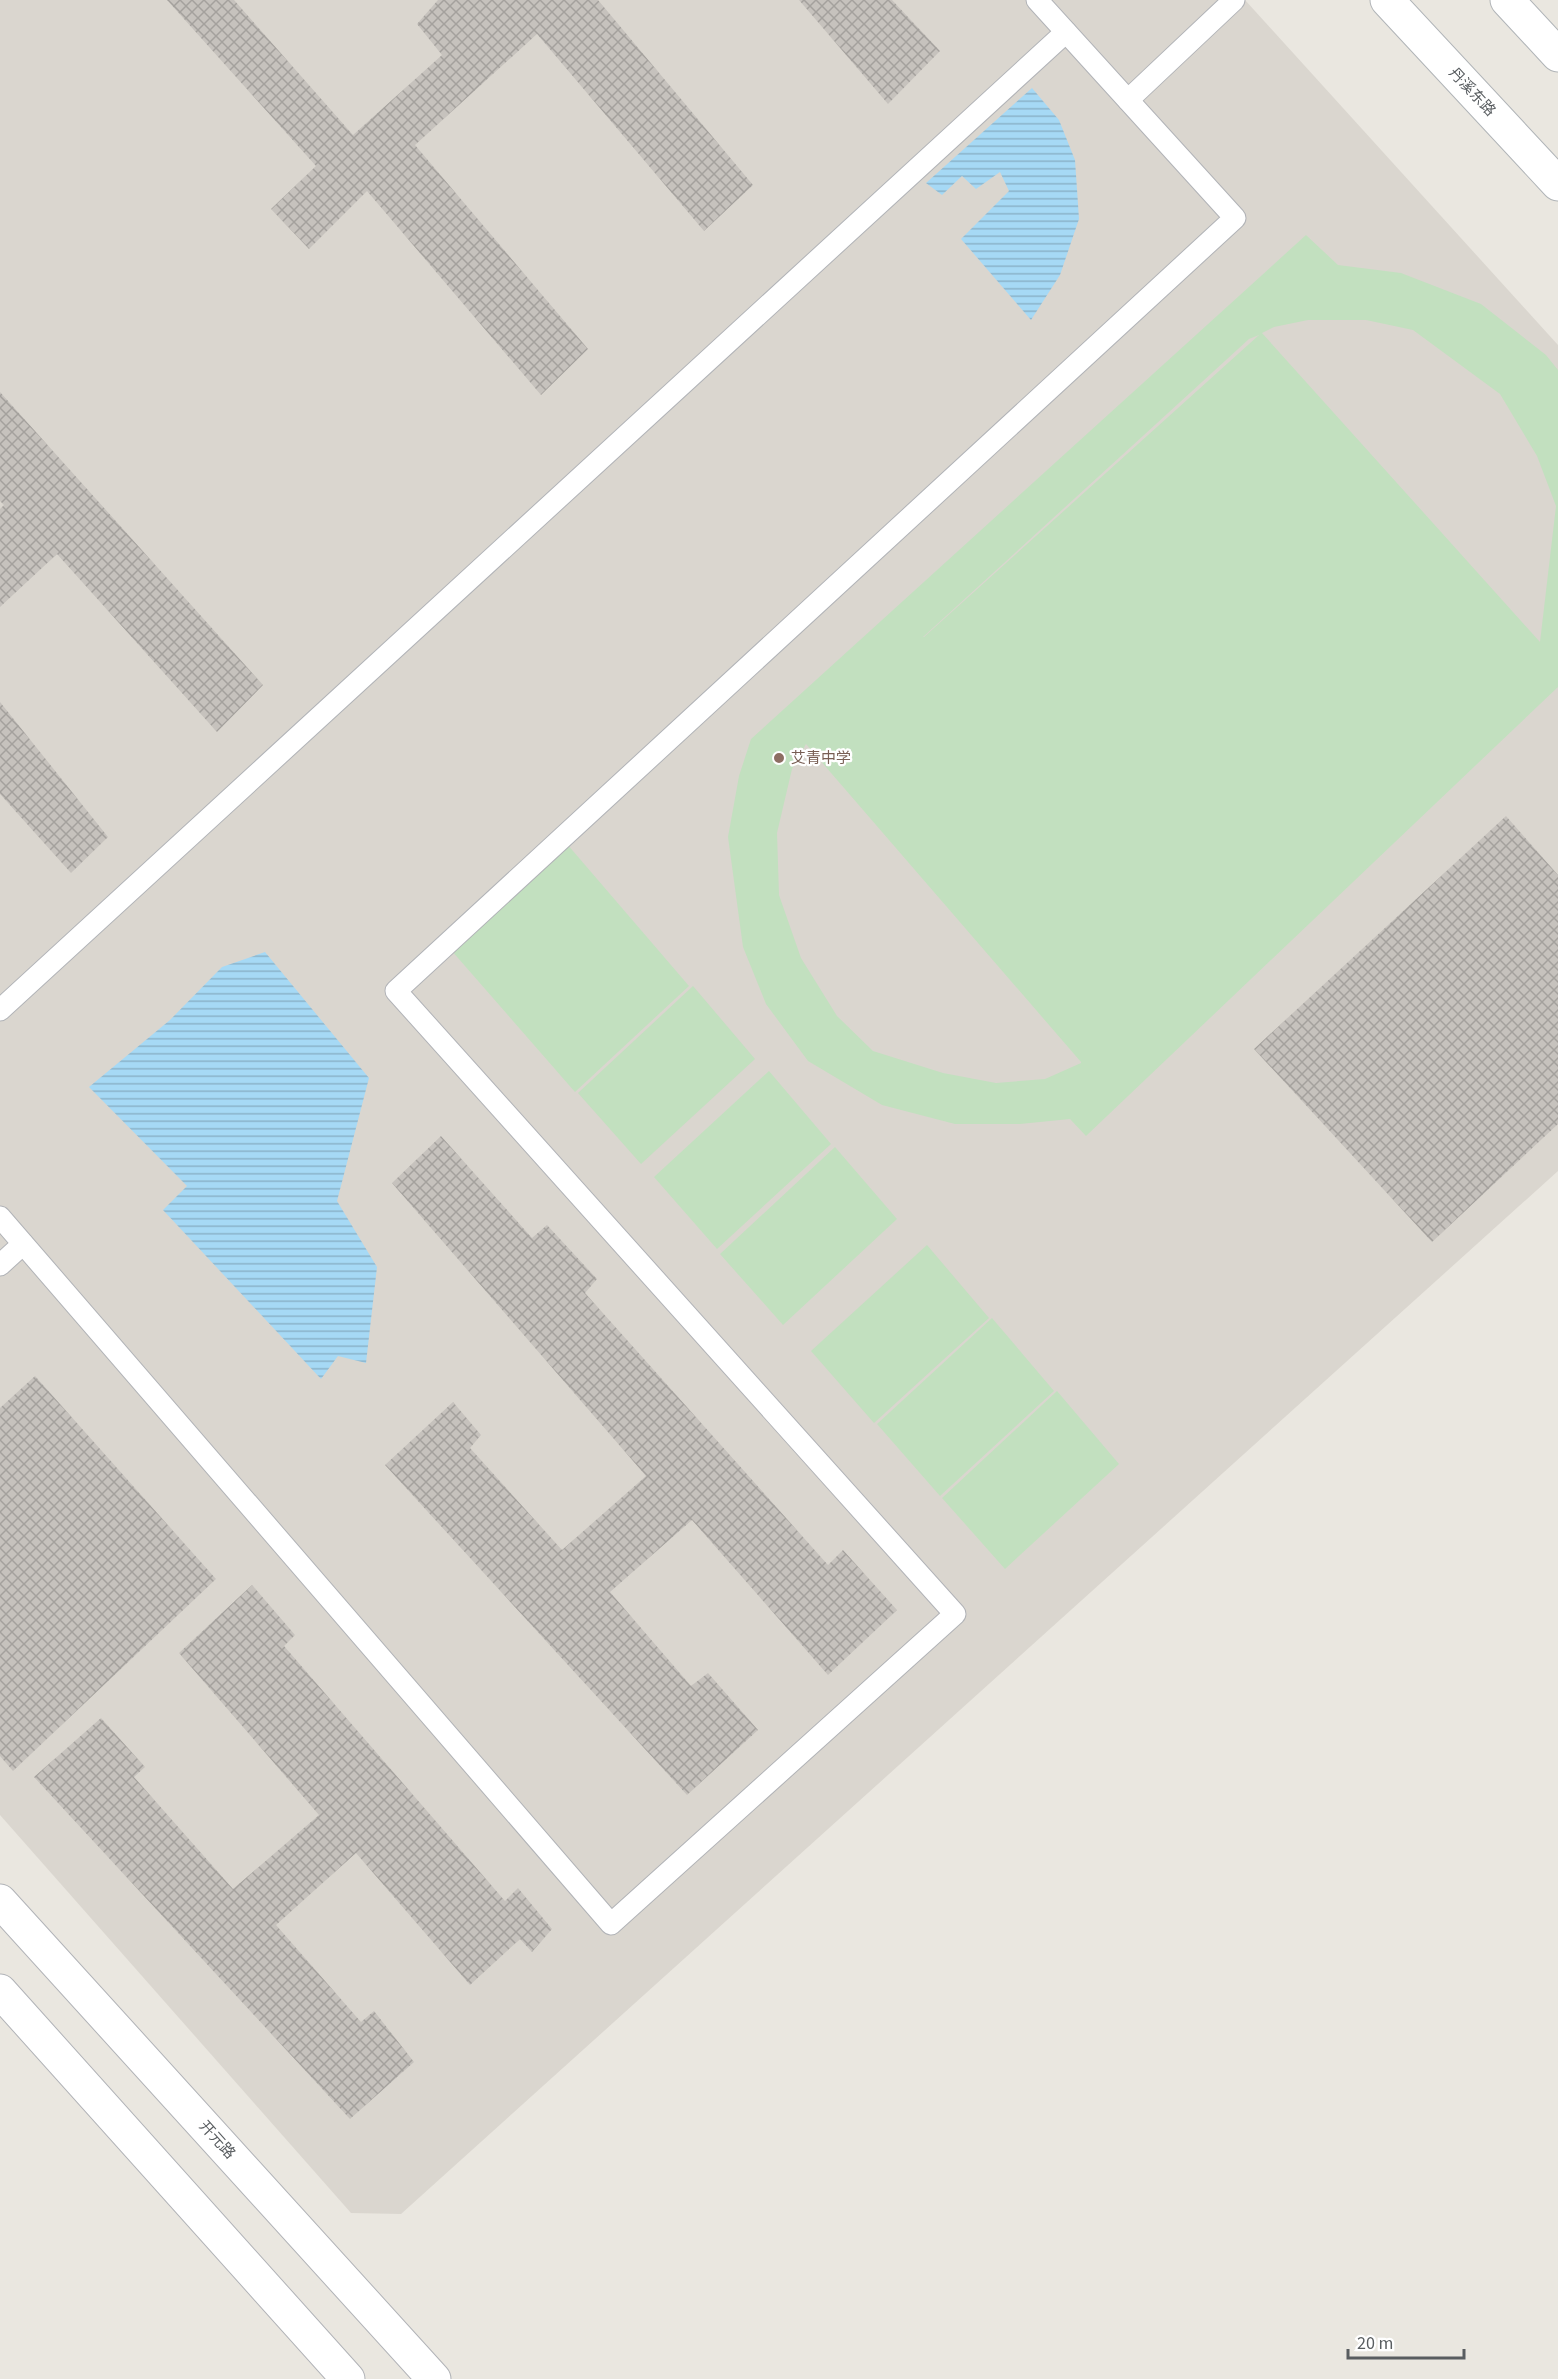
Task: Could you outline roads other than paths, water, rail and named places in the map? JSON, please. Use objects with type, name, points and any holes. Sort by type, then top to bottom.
[{"type":"street","name":"丹溪东路","points":[[1387,0],[1558,184]]},
{"type":"street","points":[[1507,0],[1558,56]]},
{"type":"street","name":"开元路","points":[[0,1902],[434,2379]]},
{"type":"street","points":[[0,1991],[348,2379]]},
{"type":"lane","points":[[0,1217],[611,1924],[955,1614],[396,991],[1235,218],[1037,0]]},
{"type":"lane","points":[[1128,100],[1234,0]]},
{"type":"lane","points":[[0,1010],[1066,32]]},
{"type":"lane","points":[[0,1265],[23,1244]]},
{"type":"water","points":[[1032,88],[1059,120],[1075,160],[1079,219],[1060,275],[1031,320],[961,239],[1009,191],[1000,172],[976,189],[962,176],[942,195],[926,183]]},
{"type":"water","points":[[265,952],[369,1078],[337,1201],[377,1267],[366,1363],[338,1356],[321,1379],[163,1210],[187,1186],[89,1087],[170,1020],[222,967]]},
{"type":"place","name":"艾青中学","points":[[779,758]]}]
